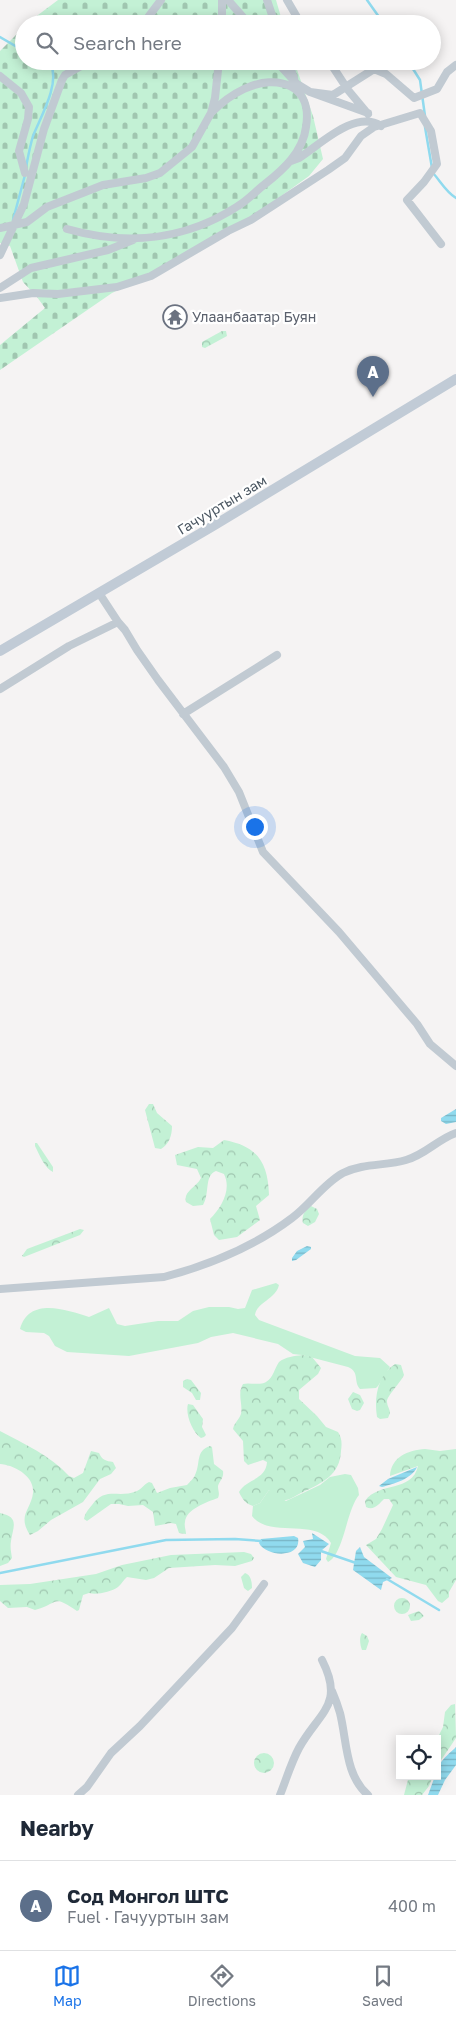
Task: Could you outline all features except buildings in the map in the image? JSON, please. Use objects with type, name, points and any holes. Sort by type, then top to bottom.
[{"type":"main road","name":"Гачууртын зам","points":[[0,651],[456,379]]},
{"type":"street","points":[[150,15],[161,0]]},
{"type":"street","points":[[222,0],[222,15]]},
{"type":"street","points":[[228,0],[241,15]]},
{"type":"street","points":[[267,0],[272,15]]},
{"type":"street","points":[[287,0],[296,15]]},
{"type":"street","points":[[376,70],[386,74],[414,98],[437,89],[447,72],[456,65]]},
{"type":"street","points":[[0,256],[24,204],[44,129],[62,80],[65,75],[74,70]]},
{"type":"street","points":[[0,228],[27,222],[47,207],[103,185],[146,178],[160,173],[192,147],[210,113],[218,70]]},
{"type":"street","points":[[284,70],[297,84],[310,92],[368,114]]},
{"type":"street","points":[[292,70],[297,84]]},
{"type":"street","points":[[335,70],[368,114],[381,126]]},
{"type":"street","points":[[310,92],[333,95],[372,70]]},
{"type":"street","points":[[0,76],[21,92],[29,107],[28,119],[19,146],[25,173]]},
{"type":"street","points":[[210,113],[229,97],[253,85],[272,82],[285,83],[293,87],[299,91],[305,102],[307,126],[291,161]]},
{"type":"street","points":[[0,298],[33,293],[58,294],[117,287],[151,276],[272,207],[345,158],[367,131],[420,112],[431,131],[437,164],[424,182],[407,200],[442,244]]},
{"type":"street","points":[[67,229],[87,234],[134,240],[164,237],[198,228],[240,206],[291,161],[299,158],[345,126],[358,122],[374,122],[381,126]]},
{"type":"street","points":[[0,288],[31,268],[108,250],[134,240]]},
{"type":"street","points":[[99,593],[183,714],[224,767],[239,792],[263,852],[339,932],[417,1024],[430,1044],[456,1066]]},
{"type":"street","points":[[0,689],[69,646],[118,622]]},
{"type":"street","points":[[183,714],[277,655]]},
{"type":"street","points":[[0,1288],[164,1276],[186,1271],[238,1250],[273,1231],[306,1207],[330,1182],[344,1173],[363,1167],[407,1160],[426,1151],[447,1136],[456,1133]]},
{"type":"street","points":[[78,1795],[87,1788],[111,1753],[140,1726],[232,1628],[264,1584]]},
{"type":"street","points":[[322,1660],[328,1672],[340,1713],[349,1762],[355,1782],[368,1795]]},
{"type":"street","points":[[280,1795],[298,1750],[328,1706],[332,1691]]},
{"type":"green space","points":[[58,0],[276,0],[280,15],[38,15]]},
{"type":"green space","points":[[15,36],[15,70],[297,70],[313,116],[323,159],[309,176],[238,227],[194,253],[112,293],[0,370],[0,345],[45,308],[23,282],[10,246],[0,243],[0,51]]},
{"type":"green space","points":[[222,331],[226,331],[227,336],[205,348],[202,347],[202,342]]},
{"type":"green space","points":[[149,1104],[153,1104],[157,1113],[172,1126],[170,1139],[161,1149],[155,1148],[145,1110]]},
{"type":"green space","points":[[224,1140],[245,1146],[258,1157],[266,1173],[269,1195],[256,1206],[260,1220],[237,1237],[219,1240],[214,1235],[210,1219],[218,1210],[226,1192],[227,1186],[224,1174],[216,1171],[212,1173],[208,1181],[203,1205],[193,1206],[186,1202],[186,1195],[201,1178],[197,1169],[177,1165],[175,1155],[198,1147],[213,1148]]},
{"type":"green space","points":[[35,1143],[37,1143],[53,1167],[53,1172],[42,1161]]},
{"type":"green space","points":[[311,1206],[317,1209],[319,1214],[315,1222],[308,1226],[303,1223],[303,1216],[305,1211]]},
{"type":"green space","points":[[80,1229],[84,1230],[80,1235],[24,1257],[22,1256],[27,1249]]},
{"type":"green space","points":[[276,1283],[279,1285],[277,1290],[256,1311],[255,1315],[259,1320],[355,1356],[380,1358],[390,1367],[376,1388],[360,1389],[354,1371],[348,1367],[293,1354],[278,1344],[233,1333],[211,1337],[198,1343],[129,1356],[67,1352],[55,1346],[49,1336],[44,1333],[26,1332],[20,1329],[31,1312],[50,1308],[70,1311],[89,1317],[109,1308],[117,1324],[125,1326],[158,1321],[178,1321],[193,1311],[209,1307],[245,1308],[252,1290]]},
{"type":"green space","points":[[302,1355],[312,1357],[321,1368],[318,1374],[299,1390],[299,1399],[326,1427],[338,1432],[342,1443],[340,1459],[334,1472],[317,1485],[290,1499],[284,1500],[277,1500],[269,1490],[260,1503],[253,1506],[244,1501],[239,1492],[246,1484],[260,1476],[266,1468],[267,1462],[263,1460],[248,1465],[244,1461],[243,1441],[233,1429],[241,1414],[241,1388],[243,1384],[266,1382],[281,1360]]},
{"type":"green space","points":[[395,1364],[401,1365],[404,1375],[387,1400],[390,1413],[388,1418],[380,1419],[377,1417],[376,1410],[378,1388],[384,1375]]},
{"type":"green space","points":[[191,1380],[201,1393],[200,1400],[196,1400],[192,1393],[183,1387],[183,1381]]},
{"type":"green space","points":[[353,1392],[360,1395],[364,1403],[360,1410],[357,1411],[352,1409],[348,1399]]},
{"type":"green space","points":[[188,1404],[193,1405],[203,1419],[202,1427],[206,1435],[204,1437],[201,1438],[192,1427],[188,1417]]},
{"type":"green space","points":[[0,1431],[45,1456],[74,1478],[83,1473],[91,1451],[99,1453],[104,1460],[113,1462],[116,1468],[111,1474],[100,1479],[83,1502],[51,1520],[30,1535],[26,1528],[25,1517],[32,1499],[33,1487],[31,1481],[22,1472],[0,1464]]},
{"type":"green space","points":[[212,1447],[214,1464],[223,1471],[218,1486],[219,1496],[189,1513],[185,1524],[186,1534],[179,1533],[176,1524],[155,1526],[153,1512],[143,1505],[111,1504],[87,1521],[84,1519],[89,1508],[97,1499],[107,1494],[130,1493],[139,1490],[149,1482],[152,1483],[157,1493],[187,1485],[197,1471],[200,1454],[205,1448]]},
{"type":"green space","points":[[425,1449],[440,1451],[456,1449],[456,1580],[449,1592],[449,1597],[442,1603],[438,1601],[426,1585],[396,1577],[366,1545],[376,1539],[393,1505],[389,1499],[384,1499],[376,1506],[369,1508],[366,1507],[365,1501],[378,1491],[409,1480],[415,1474],[418,1466],[390,1476],[393,1464],[407,1453]]},
{"type":"green space","points":[[345,1474],[351,1475],[358,1488],[359,1495],[351,1511],[338,1550],[328,1562],[326,1559],[331,1543],[324,1535],[304,1529],[269,1526],[260,1523],[252,1516],[253,1506],[260,1503],[269,1490],[286,1501],[320,1485],[330,1477]]},
{"type":"green space","points":[[0,1513],[13,1520],[14,1527],[11,1545],[12,1558],[8,1563],[0,1566]]},
{"type":"green space","points":[[244,1552],[251,1554],[254,1558],[252,1561],[235,1566],[215,1565],[169,1568],[154,1578],[146,1580],[127,1577],[115,1589],[83,1595],[79,1610],[77,1611],[59,1601],[35,1610],[27,1607],[8,1608],[0,1601],[0,1585],[30,1584],[96,1574],[122,1565],[171,1555]]},
{"type":"green space","points":[[245,1573],[250,1577],[252,1583],[252,1588],[248,1591],[244,1588],[241,1577]]},
{"type":"green space","points":[[402,1598],[410,1606],[402,1614],[394,1606]]},
{"type":"green space","points":[[419,1611],[424,1616],[419,1620],[411,1621],[408,1615]]},
{"type":"green space","points":[[362,1633],[367,1636],[369,1641],[366,1650],[362,1650],[361,1646],[360,1639]]},
{"type":"green space","points":[[455,1704],[456,1738],[441,1760],[441,1735],[439,1735],[443,1727],[445,1712],[451,1705]]},
{"type":"green space","points":[[264,1753],[271,1756],[274,1763],[271,1770],[264,1773],[257,1770],[254,1763],[257,1756]]},
{"type":"green space","points":[[408,1780],[431,1780],[422,1795],[404,1795]]},
{"type":"water","points":[[456,1109],[456,1122],[446,1124],[441,1121],[441,1118]]},
{"type":"water","points":[[307,1246],[311,1247],[311,1249],[292,1261],[297,1251]]},
{"type":"water","points":[[417,1467],[411,1475],[402,1480],[382,1487],[379,1486],[388,1479]]},
{"type":"water","points":[[312,1533],[329,1544],[321,1551],[321,1560],[315,1567],[303,1563],[298,1554],[305,1547],[303,1541],[313,1539]]},
{"type":"water","points":[[294,1536],[298,1538],[298,1545],[295,1550],[289,1553],[283,1554],[269,1551],[259,1543],[261,1539]]},
{"type":"water","points":[[360,1547],[364,1557],[392,1578],[383,1582],[381,1590],[353,1570],[356,1551]]},
{"type":"water","points":[[456,1747],[456,1765],[445,1780],[438,1795],[428,1795],[434,1780],[441,1780],[441,1763]]},
{"type":"waterway","points":[[367,0],[378,15]]},
{"type":"waterway","points":[[0,37],[15,46]]},
{"type":"waterway","points":[[26,167],[33,136],[51,91],[52,70]]},
{"type":"waterway","points":[[414,70],[420,80],[425,116]]},
{"type":"waterway","points":[[425,127],[432,168]]},
{"type":"waterway","points":[[433,173],[446,190],[456,198]]},
{"type":"waterway","points":[[13,220],[25,175]]},
{"type":"waterway","points":[[0,1573],[166,1540],[235,1539],[261,1541]]},
{"type":"waterway","points":[[318,1550],[356,1563]]},
{"type":"waterway","points":[[387,1579],[439,1610]]},
{"type":"place","name":"Улаанбаатар Буян","points":[[175,317]]},
{"type":"place","name":"Сод Монгол ШТС","points":[[373,397]]}]
